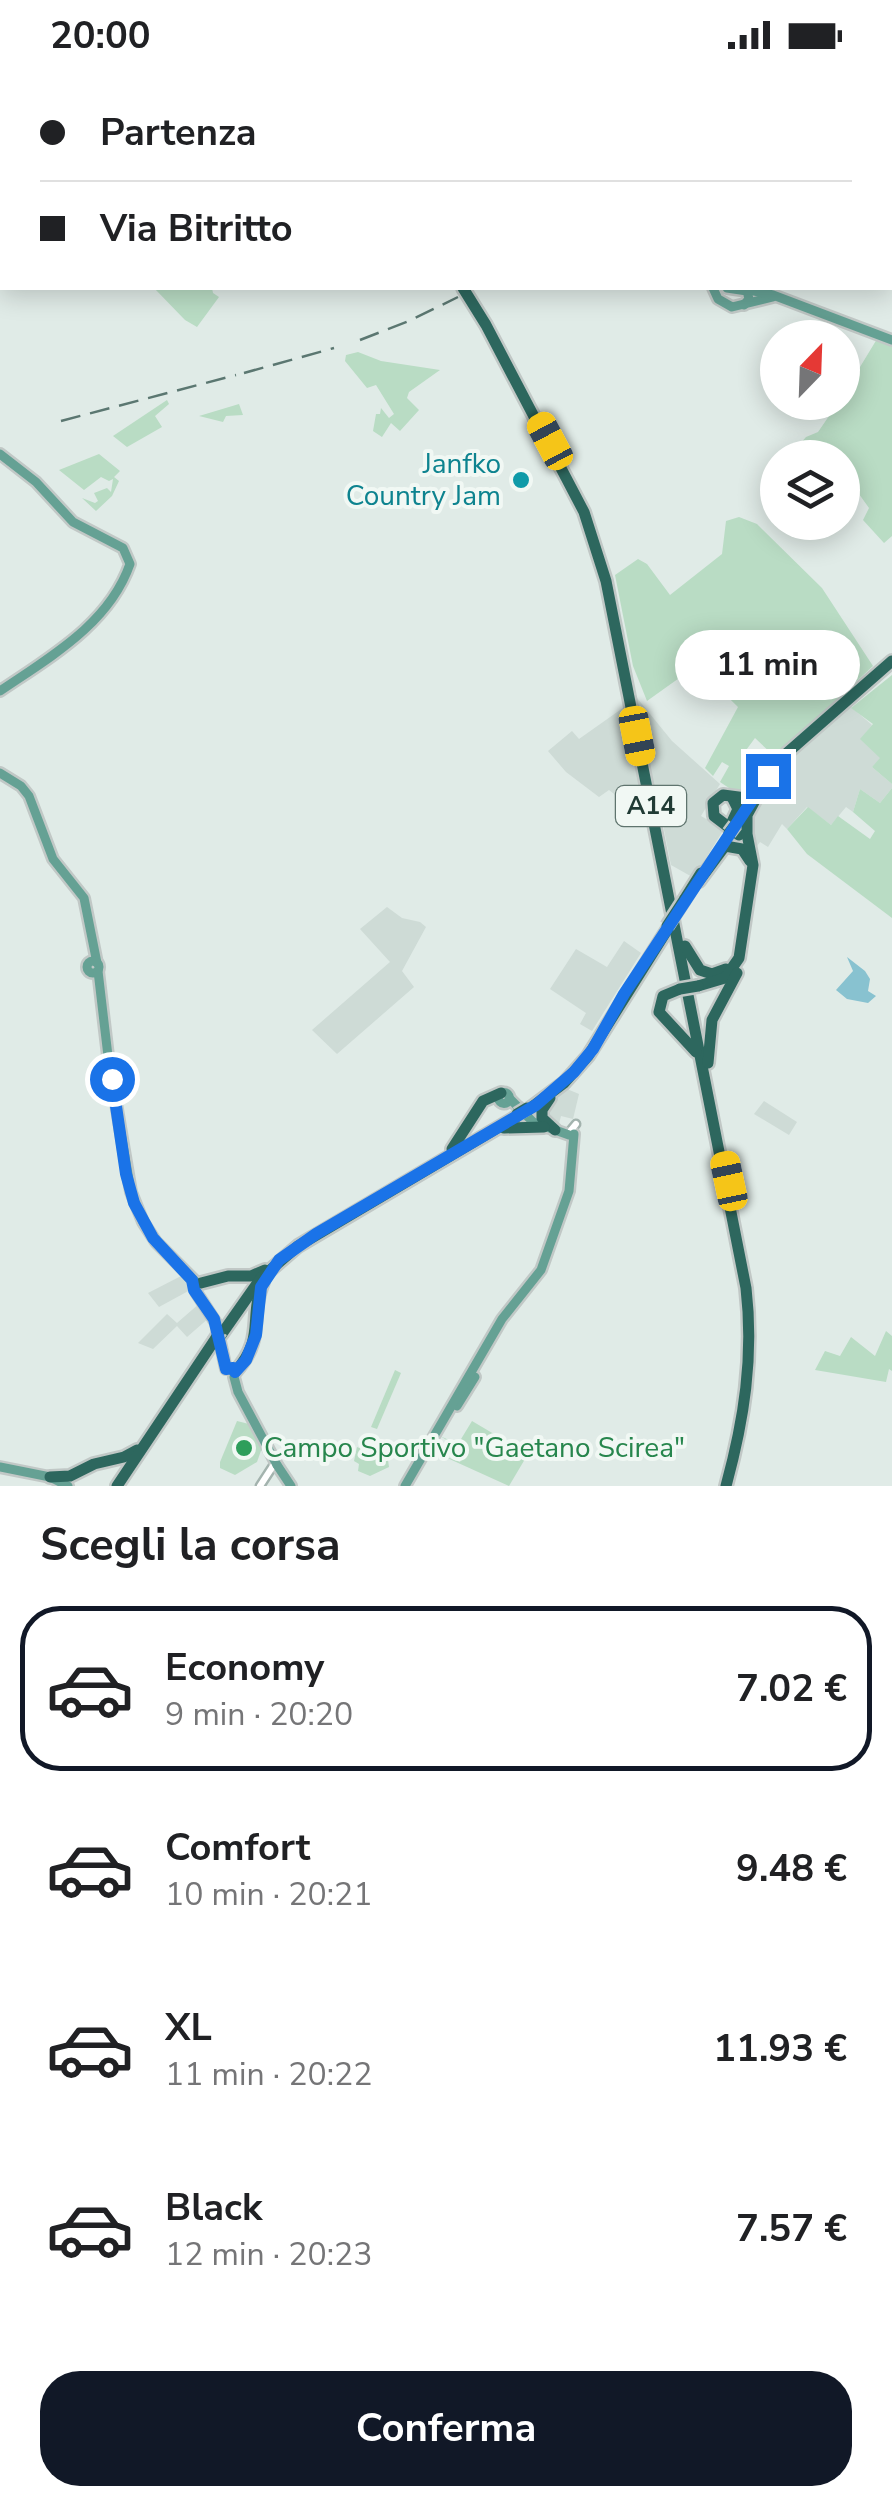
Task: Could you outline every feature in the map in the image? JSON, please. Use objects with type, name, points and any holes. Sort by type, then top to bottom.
[{"type":"highway","name":"A14","points":[[465,290],[593,526],[606,566],[681,902],[753,1326],[749,1400],[727,1486]]},
{"type":"highway","name":"A14","points":[[576,494],[603,566],[744,1274],[750,1330],[744,1414],[727,1486]]},
{"type":"highway","points":[[699,882],[730,828],[768,776],[890,668]]},
{"type":"highway","points":[[850,706],[890,668]]},
{"type":"highway","points":[[661,1016],[661,998],[718,981],[732,972],[745,930],[752,874],[750,852],[742,837],[713,814],[713,803],[719,797],[748,797],[777,763],[890,668]]},
{"type":"highway","points":[[199,1287],[236,1276],[251,1276],[272,1265],[304,1241],[504,1122],[513,1105],[558,1086],[582,1061],[681,902],[777,763]]},
{"type":"highway","points":[[752,874],[748,815],[768,776]]},
{"type":"highway","points":[[730,828],[738,809],[732,797]]},
{"type":"highway","points":[[681,902],[728,845],[742,849],[752,874]]},
{"type":"highway","name":"A14","points":[[681,902],[688,956],[709,974],[731,965],[745,930]]},
{"type":"highway","points":[[552,1129],[544,1121],[542,1110],[593,1049],[668,927]]},
{"type":"highway","name":"A14","points":[[713,1099],[709,1031],[740,964],[745,930]]},
{"type":"highway","name":"A14","points":[[661,1016],[676,1021],[686,1010],[682,959]]},
{"type":"highway","name":"A14","points":[[661,1016],[693,1047],[714,1121]]},
{"type":"highway","points":[[481,1137],[513,1105],[564,1083]]},
{"type":"highway","points":[[438,1161],[459,1142],[490,1096],[513,1105]]},
{"type":"highway","points":[[480,1106],[482,1125],[490,1127],[504,1122]]},
{"type":"highway","points":[[438,1161],[481,1137],[515,1126],[552,1129]]},
{"type":"highway","points":[[230,1317],[272,1265]]},
{"type":"highway","points":[[232,1372],[249,1354],[258,1326],[258,1297],[272,1265]]},
{"type":"highway","points":[[50,1476],[70,1480],[106,1460],[130,1454],[148,1439],[272,1265]]},
{"type":"highway","points":[[117,1486],[246,1289],[236,1276]]},
{"type":"highway","points":[[218,1337],[242,1310],[253,1313],[258,1326]]},
{"type":"highway","points":[[106,1460],[121,1467],[117,1486]]},
{"type":"main road","points":[[714,290],[722,302],[741,306],[770,296],[798,303]]},
{"type":"main road","points":[[740,290],[747,291],[749,299],[741,306]]},
{"type":"main road","points":[[764,290],[892,339]]},
{"type":"main road","points":[[0,454],[51,496],[73,522],[123,548],[130,564],[114,598],[62,651],[0,691]]},
{"type":"main road","points":[[0,773],[22,786],[29,796],[53,859],[84,898],[128,1183],[139,1213],[154,1240],[199,1287],[274,1468],[291,1486]]},
{"type":"main road","points":[[405,1486],[502,1320],[544,1264],[568,1193],[572,1134],[528,1118],[513,1105]]},
{"type":"main road","points":[[0,1467],[50,1476]]},
{"type":"street","points":[[260,1484],[274,1468]]},
{"type":"shaded area","points":[[637,698],[672,741],[720,784],[701,816],[724,829],[694,878],[671,865],[663,825],[648,820],[609,790],[599,797],[566,772],[548,751],[572,731],[579,739]]},
{"type":"shaded area","points":[[850,706],[872,725],[861,739],[881,758],[872,767],[892,788],[880,803],[860,789],[853,812],[846,807],[831,825],[807,807],[787,829],[782,824],[768,847],[760,842],[754,850],[749,836],[751,809],[788,761]]},
{"type":"shaded area","points":[[387,907],[426,927],[402,971],[414,987],[337,1054],[312,1030],[390,962],[360,929]]},
{"type":"shaded area","points":[[624,941],[641,953],[592,1031],[580,1024],[586,1013],[550,989],[576,949],[607,967]]},
{"type":"shaded area","points":[[567,1089],[579,1094],[573,1119],[561,1116],[559,1124],[545,1121],[543,1111]]},
{"type":"shaded area","points":[[764,1101],[797,1122],[789,1135],[754,1114]]},
{"type":"shaded area","points":[[183,1275],[192,1289],[159,1307],[148,1293]]},
{"type":"shaded area","points":[[200,1303],[210,1317],[187,1337],[177,1326],[153,1349],[138,1343],[167,1314],[177,1323]]},
{"type":"green space","points":[[156,290],[212,290],[219,297],[197,327]]},
{"type":"green space","points":[[877,339],[892,347],[892,536],[884,543],[863,520],[869,508],[860,495],[860,440],[803,440],[818,432],[826,420],[860,420],[860,367]]},
{"type":"green space","points":[[358,352],[381,361],[440,370],[409,392],[407,398],[419,410],[400,431],[391,423],[382,437],[373,431],[381,408],[389,418],[394,414],[376,385],[367,388],[345,361],[346,355]]},
{"type":"green space","points":[[167,400],[169,404],[155,416],[162,427],[127,447],[113,436]]},
{"type":"green space","points":[[239,404],[243,415],[226,416],[223,422],[199,416]]},
{"type":"green space","points":[[99,454],[120,471],[114,477],[119,481],[112,496],[96,511],[82,498],[95,503],[98,501],[94,493],[107,488],[111,492],[113,479],[101,477],[84,490],[59,470]]},
{"type":"green space","points":[[739,517],[757,524],[760,540],[773,540],[822,588],[873,666],[775,757],[755,738],[741,757],[761,771],[738,794],[720,782],[729,766],[722,762],[713,776],[705,768],[738,707],[696,666],[647,701],[633,666],[615,575],[638,559],[647,564],[670,595],[722,554],[726,521]]},
{"type":"green space","points":[[892,675],[892,784],[872,767],[880,758],[860,739],[873,724],[851,708]]},
{"type":"green space","points":[[892,788],[892,918],[807,854],[787,829],[808,807],[831,825],[838,816],[870,839],[875,831],[853,812],[860,789],[880,803]]},
{"type":"green space","points":[[886,1331],[892,1336],[892,1371],[889,1369],[886,1382],[815,1370],[825,1351],[840,1356],[851,1337],[875,1356]]},
{"type":"green space","points":[[395,1370],[401,1373],[377,1429],[371,1427]]},
{"type":"green space","name":"Campo Sportivo \"Gaetano Scirea\"","points":[[237,1421],[253,1425],[263,1445],[257,1462],[235,1475],[220,1468],[220,1462]]},
{"type":"green space","points":[[472,1421],[528,1454],[509,1486],[434,1452],[460,1462],[465,1451],[440,1436],[458,1444]]},
{"type":"green space","points":[[357,1447],[388,1460],[389,1467],[370,1476],[358,1471],[359,1464],[354,1461]]},
{"type":"water","points":[[847,957],[870,979],[868,991],[876,996],[868,1003],[847,999],[836,990],[853,971]]},
{"type":"railway","points":[[360,340],[458,297]]},
{"type":"railway","points":[[244,373],[334,348]]},
{"type":"railway","points":[[61,421],[236,375]]},
{"type":"place","name":"Janfko Country Jam","points":[[521,480]]},
{"type":"place","name":"Campo Sportivo \"Gaetano Scirea\"","points":[[244,1448]]},
{"type":"route","points":[[112,1079],[134,1203],[160,1248],[192,1280],[219,1330],[226,1369],[233,1368],[235,1372],[253,1346],[261,1287],[279,1260],[316,1234],[536,1105],[574,1072],[604,1033],[624,994],[768,776]]}]
